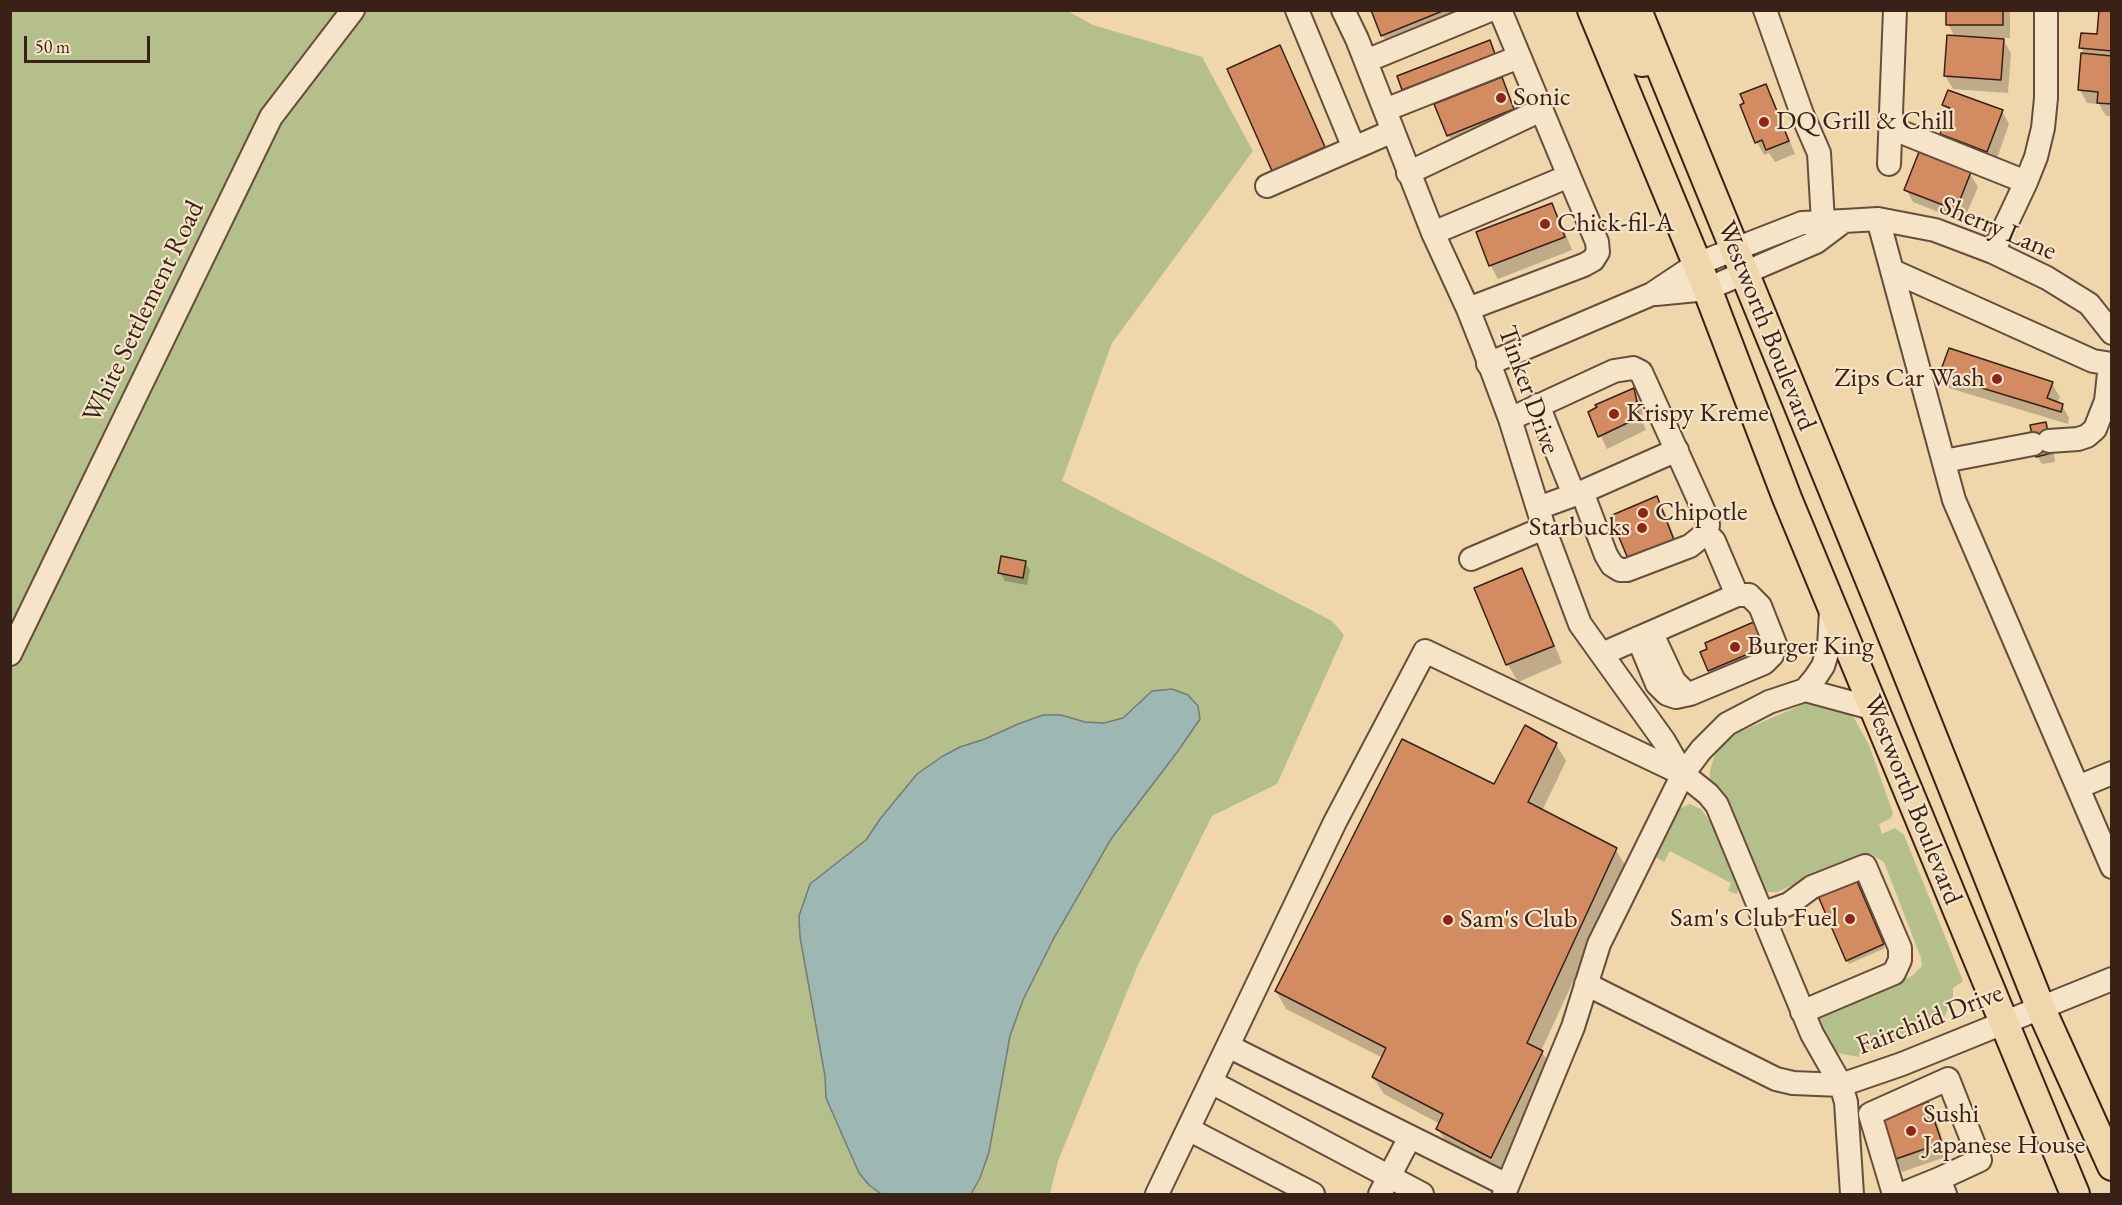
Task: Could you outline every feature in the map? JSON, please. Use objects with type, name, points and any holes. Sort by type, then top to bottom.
[{"type":"main road","name":"Westworth Boulevard","points":[[1592,10],[1702,277],[1786,498],[2075,1194]]},
{"type":"main road","points":[[1613,10],[1633,56],[1642,62],[1656,60]]},
{"type":"main road","name":"Westworth Boulevard","points":[[1644,14],[1656,60],[1741,261],[2041,1009],[2112,1166]]},
{"type":"street","name":"White Settlement Road","points":[[10,654],[271,117],[352,10]]},
{"type":"street","points":[[1297,10],[1354,148]]},
{"type":"street","name":"Tinker Drive","points":[[1343,10],[1366,61],[1432,233],[1468,309],[1510,419],[1541,518],[1580,624],[1664,741],[1683,774]]},
{"type":"street","points":[[1366,61],[1490,10]]},
{"type":"street","points":[[1468,309],[1584,265],[1593,260],[1598,252],[1597,242],[1500,10]]},
{"type":"street","points":[[1488,364],[1652,294],[1741,261],[1816,242],[1834,221],[1819,153],[1802,114],[1766,10]]},
{"type":"street","points":[[1889,164],[1895,10]]},
{"type":"street","points":[[1993,252],[2026,182],[2036,157],[2043,128],[2046,98],[2046,10]]},
{"type":"street","points":[[1385,110],[1519,57]]},
{"type":"street","points":[[1408,173],[1541,110]]},
{"type":"street","points":[[1891,128],[2026,182]]},
{"type":"street","points":[[1267,186],[1393,131]]},
{"type":"street","points":[[1432,233],[1569,176]]},
{"type":"street","points":[[1878,219],[1954,500],[2112,867]]},
{"type":"street","name":"Sherry Lane","points":[[1834,221],[1878,219],[1935,230],[1993,252],[2047,278],[2089,304],[2112,333]]},
{"type":"street","points":[[1893,271],[2093,361],[2111,364],[2106,400],[2096,429],[2087,436],[2078,439],[2041,442],[1944,461]]},
{"type":"street","points":[[1510,419],[1539,405],[1614,371],[1633,368],[1641,372],[1707,518],[1703,536],[1680,550],[1627,570],[1620,570],[1612,565],[1539,405]]},
{"type":"street","points":[[1471,560],[1578,494],[1677,450]]},
{"type":"street","points":[[1703,536],[1714,541],[1737,595]]},
{"type":"street","points":[[1602,654],[1645,635],[1737,595],[1749,595],[1760,606],[1775,644],[1772,655],[1764,663],[1690,694],[1676,697],[1667,694],[1658,684],[1645,635]]},
{"type":"street","points":[[1805,690],[1823,666],[1829,647],[1831,607]]},
{"type":"street","points":[[1156,1194],[1335,822],[1425,651],[1683,774],[1708,794],[1717,805],[1802,1012],[1841,1085],[1846,1102],[1852,1194]]},
{"type":"street","points":[[1228,1046],[1410,1137],[1505,1190],[1573,1027],[1599,944],[1683,774],[1701,750],[1727,724],[1769,702],[1805,690],[1875,709]]},
{"type":"street","points":[[2078,787],[2110,776]]},
{"type":"street","points":[[1761,915],[1790,903],[1812,887],[1865,866],[1900,948],[1900,960],[1894,973],[1802,1012]]},
{"type":"street","name":"Fairchild Drive","points":[[1841,1085],[1902,1064],[2112,979]]},
{"type":"street","points":[[1586,984],[1776,1079],[1793,1083],[1841,1085]]},
{"type":"street","points":[[1894,1194],[1870,1114],[1948,1079],[1980,1160],[1942,1187],[1902,1194]]},
{"type":"street","points":[[1211,1082],[1385,1186],[1422,1194]]},
{"type":"street","points":[[1188,1129],[1313,1194]]},
{"type":"street","points":[[1385,1186],[1410,1137]]},
{"type":"green space","points":[[1066,10],[1093,25],[1202,57],[1253,151],[1112,343],[1062,481],[1332,621],[1344,635],[1277,784],[1212,816],[1138,965],[1058,1161],[1050,1194],[11,1194],[10,11]]},
{"type":"green space","points":[[1827,702],[1848,710],[1869,745],[1893,813],[1891,818],[1879,824],[1882,834],[1895,828],[1904,835],[1963,981],[1953,988],[1953,997],[1942,1022],[1858,1057],[1838,1053],[1830,1046],[1817,1017],[1912,976],[1922,966],[1921,958],[1884,862],[1871,854],[1863,855],[1777,892],[1767,892],[1762,888],[1710,779],[1710,770],[1716,751],[1737,733],[1806,703]]},
{"type":"green space","points":[[1690,804],[1701,809],[1716,830],[1735,879],[1737,894],[1728,891],[1731,883],[1670,851],[1664,862],[1654,856],[1675,813]]},
{"type":"water","points":[[1172,689],[1188,695],[1198,706],[1200,719],[1111,839],[1055,936],[1023,1000],[1010,1036],[989,1152],[980,1178],[971,1194],[881,1194],[859,1173],[826,1098],[825,1076],[800,937],[799,916],[810,884],[866,840],[917,774],[943,756],[960,747],[1043,715],[1061,715],[1085,722],[1104,723],[1123,718],[1152,691]]},
{"type":"building","points":[[1371,10],[1445,10],[1381,36]]},
{"type":"building","points":[[1946,10],[2003,10],[2003,25],[1946,25]]},
{"type":"building","points":[[2099,10],[2112,10],[2112,51],[2079,48],[2081,33],[2097,34]]},
{"type":"building","points":[[1947,35],[2004,39],[2001,80],[1944,76]]},
{"type":"building","points":[[1490,40],[1495,54],[1402,90],[1397,76]]},
{"type":"building","points":[[1280,45],[1325,147],[1272,171],[1227,69]]},
{"type":"building","points":[[2081,53],[2112,56],[2112,104],[2097,103],[2098,92],[2078,90]]},
{"type":"building","points":[[1502,77],[1514,109],[1447,136],[1434,104]]},
{"type":"building","name":"DQ Grill & Chill","points":[[1766,84],[1789,141],[1766,150],[1762,140],[1755,143],[1740,105],[1744,103],[1740,94]]},
{"type":"building","points":[[1948,90],[2003,110],[1987,152],[1940,134],[1950,108],[1942,105]]},
{"type":"building","points":[[1919,152],[1971,172],[1956,210],[1904,190]]},
{"type":"building","points":[[1552,203],[1565,237],[1489,266],[1476,232]]},
{"type":"building","name":"Zips Car Wash","points":[[1949,348],[2053,382],[2047,398],[2063,404],[2061,412],[1939,375]]},
{"type":"building","name":"Krispy Kreme","points":[[1634,388],[1637,402],[1634,403],[1640,417],[1598,437],[1588,412],[1597,407],[1595,405]]},
{"type":"building","points":[[2046,422],[2052,453],[2036,457],[2030,425]]},
{"type":"building","name":"Starbucks","points":[[1657,496],[1674,540],[1629,561],[1610,516]]},
{"type":"building","points":[[1001,556],[1026,561],[1023,578],[998,573]]},
{"type":"building","points":[[1522,568],[1554,646],[1506,665],[1474,588]]},
{"type":"building","name":"Burger King","points":[[1756,621],[1767,646],[1708,671],[1700,652],[1707,649],[1705,643]]},
{"type":"building","name":"Sam's Club","points":[[1525,725],[1557,743],[1528,802],[1617,848],[1527,1043],[1543,1051],[1491,1158],[1436,1129],[1443,1114],[1372,1077],[1386,1048],[1275,991],[1402,739],[1494,784]]},
{"type":"building","name":"Sam's Club Fuel","points":[[1853,872],[1884,944],[1846,961],[1815,889]]},
{"type":"building","name":"Sushi Japanese House","points":[[1928,1102],[1942,1143],[1893,1160],[1879,1118]]},
{"type":"place","name":"Sonic","points":[[1501,98]]},
{"type":"place","name":"DQ Grill & Chill","points":[[1764,122]]},
{"type":"place","name":"Chick-fil-A","points":[[1545,224]]},
{"type":"place","name":"Zips Car Wash","points":[[1997,379]]},
{"type":"place","name":"Krispy Kreme","points":[[1614,414]]},
{"type":"place","name":"Chipotle","points":[[1643,513]]},
{"type":"place","name":"Starbucks","points":[[1642,528]]},
{"type":"place","name":"Burger King","points":[[1735,647]]},
{"type":"place","name":"Sam's Club Fuel","points":[[1850,919]]},
{"type":"place","name":"Sam's Club","points":[[1448,920]]},
{"type":"place","name":"Sushi Japanese House","points":[[1911,1131]]}]
